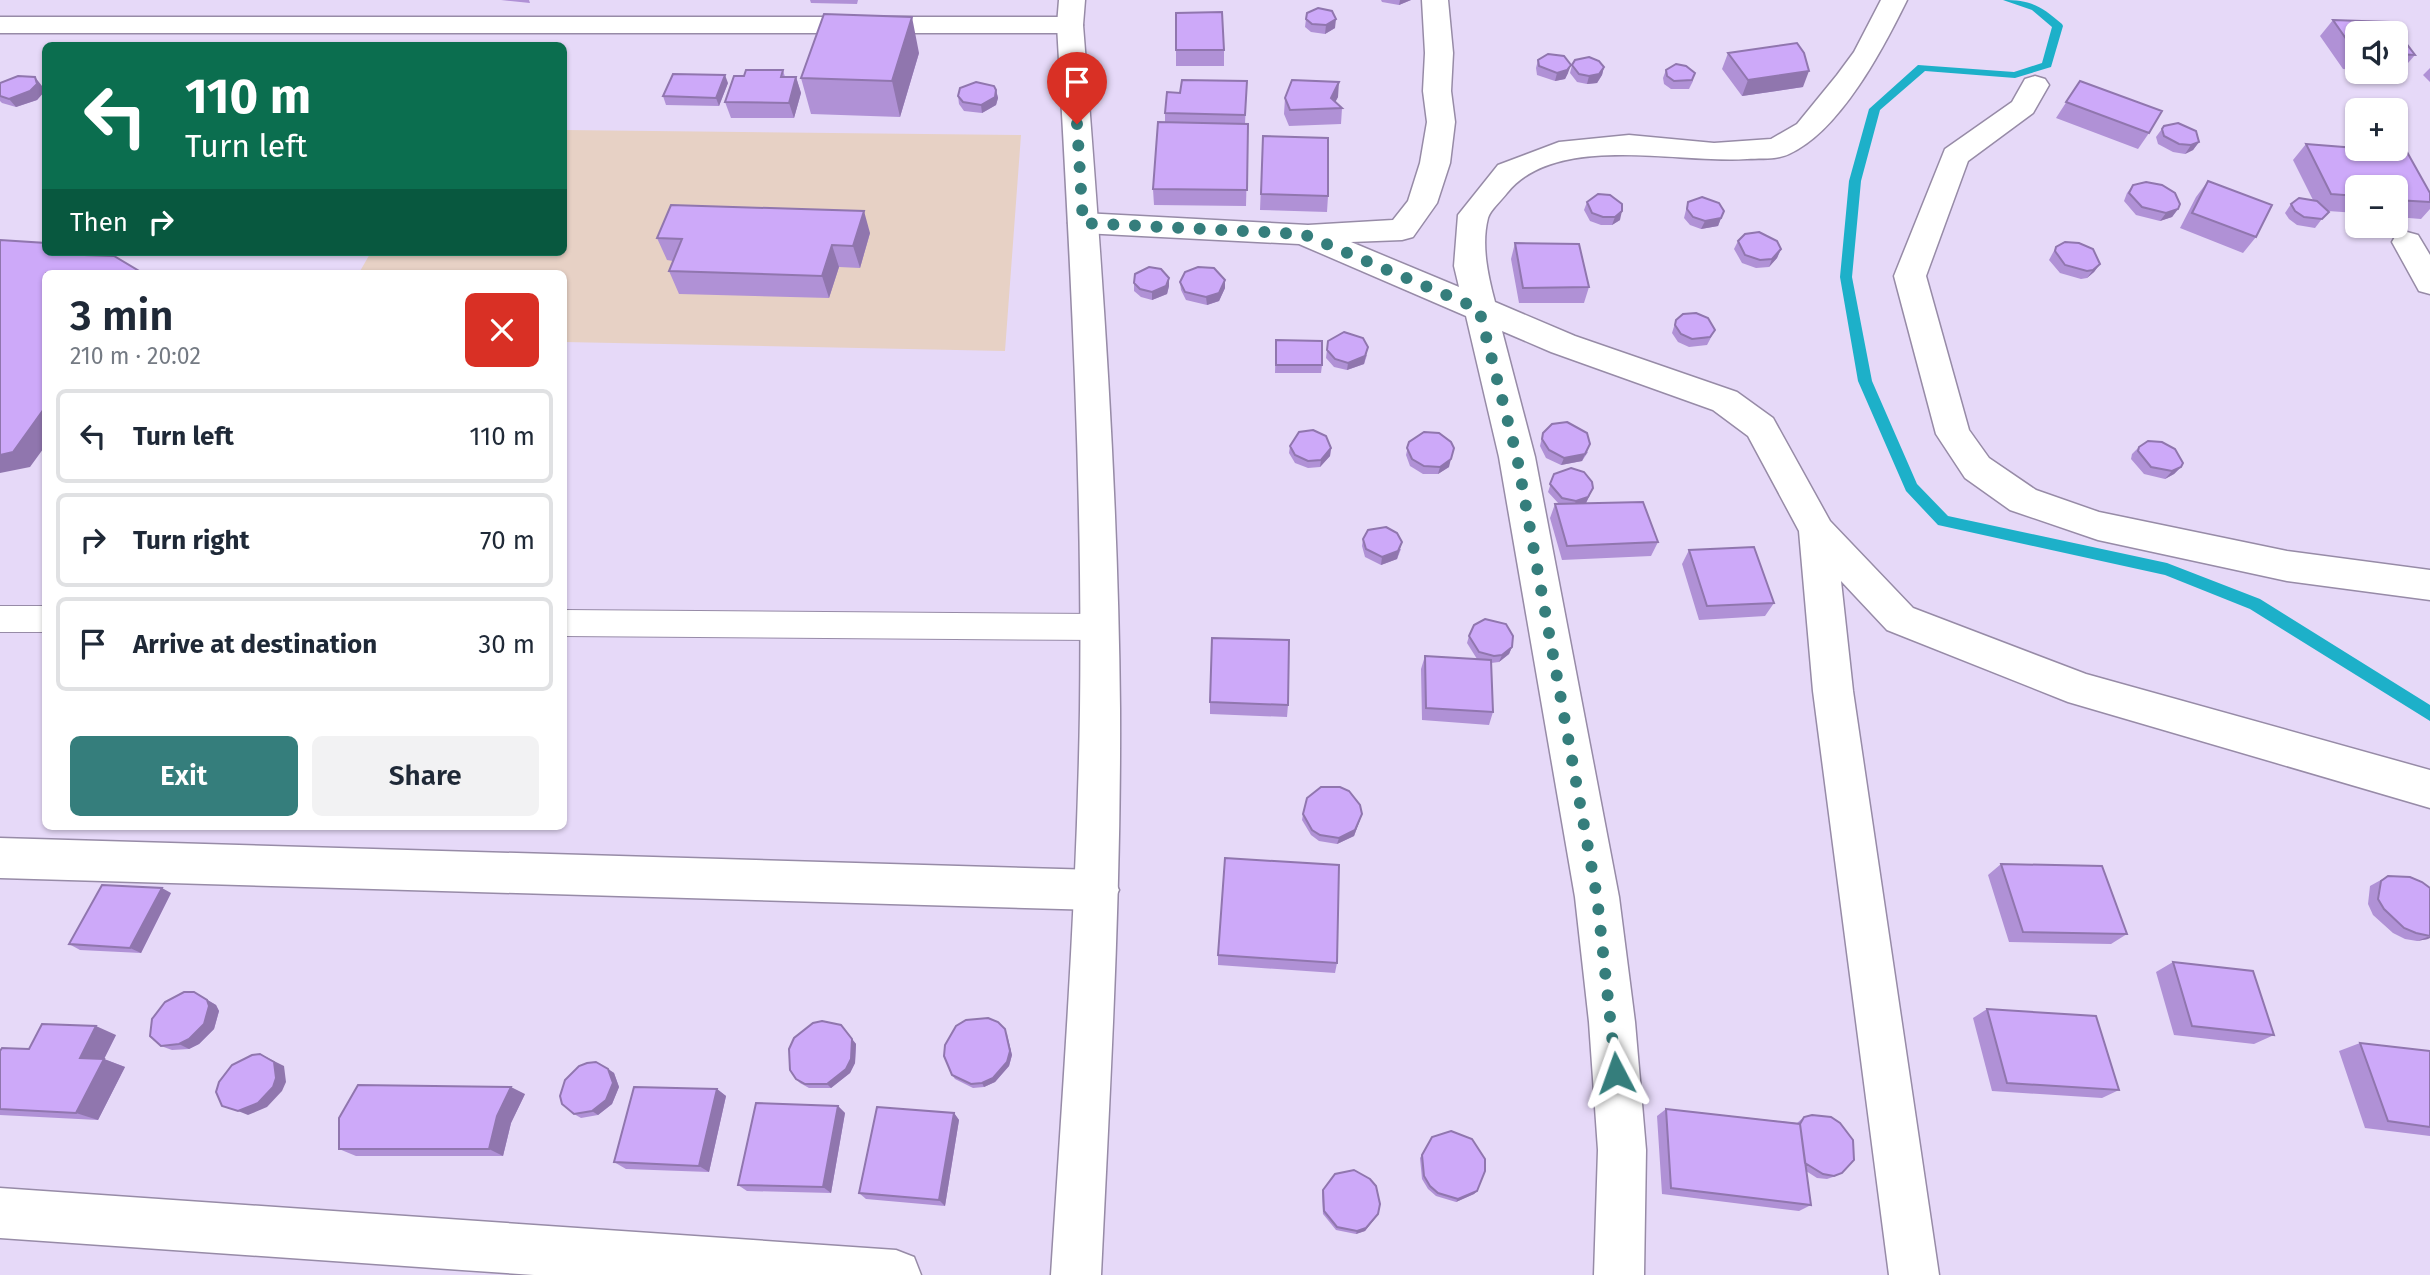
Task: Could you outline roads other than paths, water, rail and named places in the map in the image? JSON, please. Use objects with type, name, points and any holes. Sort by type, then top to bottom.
[{"type":"street","points":[[1083,223],[1303,234],[1402,230],[1422,203],[1435,163],[1441,122],[1437,91],[1439,53],[1435,0]]},
{"type":"street","points":[[1619,1275],[1622,1150],[1612,1022],[1597,897],[1517,457],[1470,266],[1473,215],[1508,172],[1559,151],[1629,144],[1714,152],[1778,148],[1807,130],[1847,81],[1867,53],[1894,0]]},
{"type":"street","points":[[0,25],[1071,12],[1100,627],[1097,890],[1076,1275]]},
{"type":"street","points":[[2035,85],[2023,107],[1955,156],[1910,276],[1953,434],[1977,468],[2023,500],[2098,526],[2287,566],[2430,585]]},
{"type":"street","points":[[1303,234],[1563,344],[1725,401],[1761,428],[1817,531],[1900,619],[2082,690],[2430,789]]},
{"type":"street","points":[[2407,242],[2430,283]]},
{"type":"street","points":[[1817,531],[1833,691],[1914,1275]]},
{"type":"street","points":[[0,858],[1097,890]]},
{"type":"street","points":[[0,1213],[896,1275]]},
{"type":"lane","points":[[0,619],[42,620]]},
{"type":"lane","points":[[567,623],[1100,627]]},
{"type":"waterway","points":[[2008,0],[2036,8],[2058,26],[2047,65],[2015,75],[1922,67],[1875,109],[1855,181],[1846,277],[1865,381],[1911,487],[1943,521],[2167,569],[2255,604],[2401,693],[2430,714]]}]
